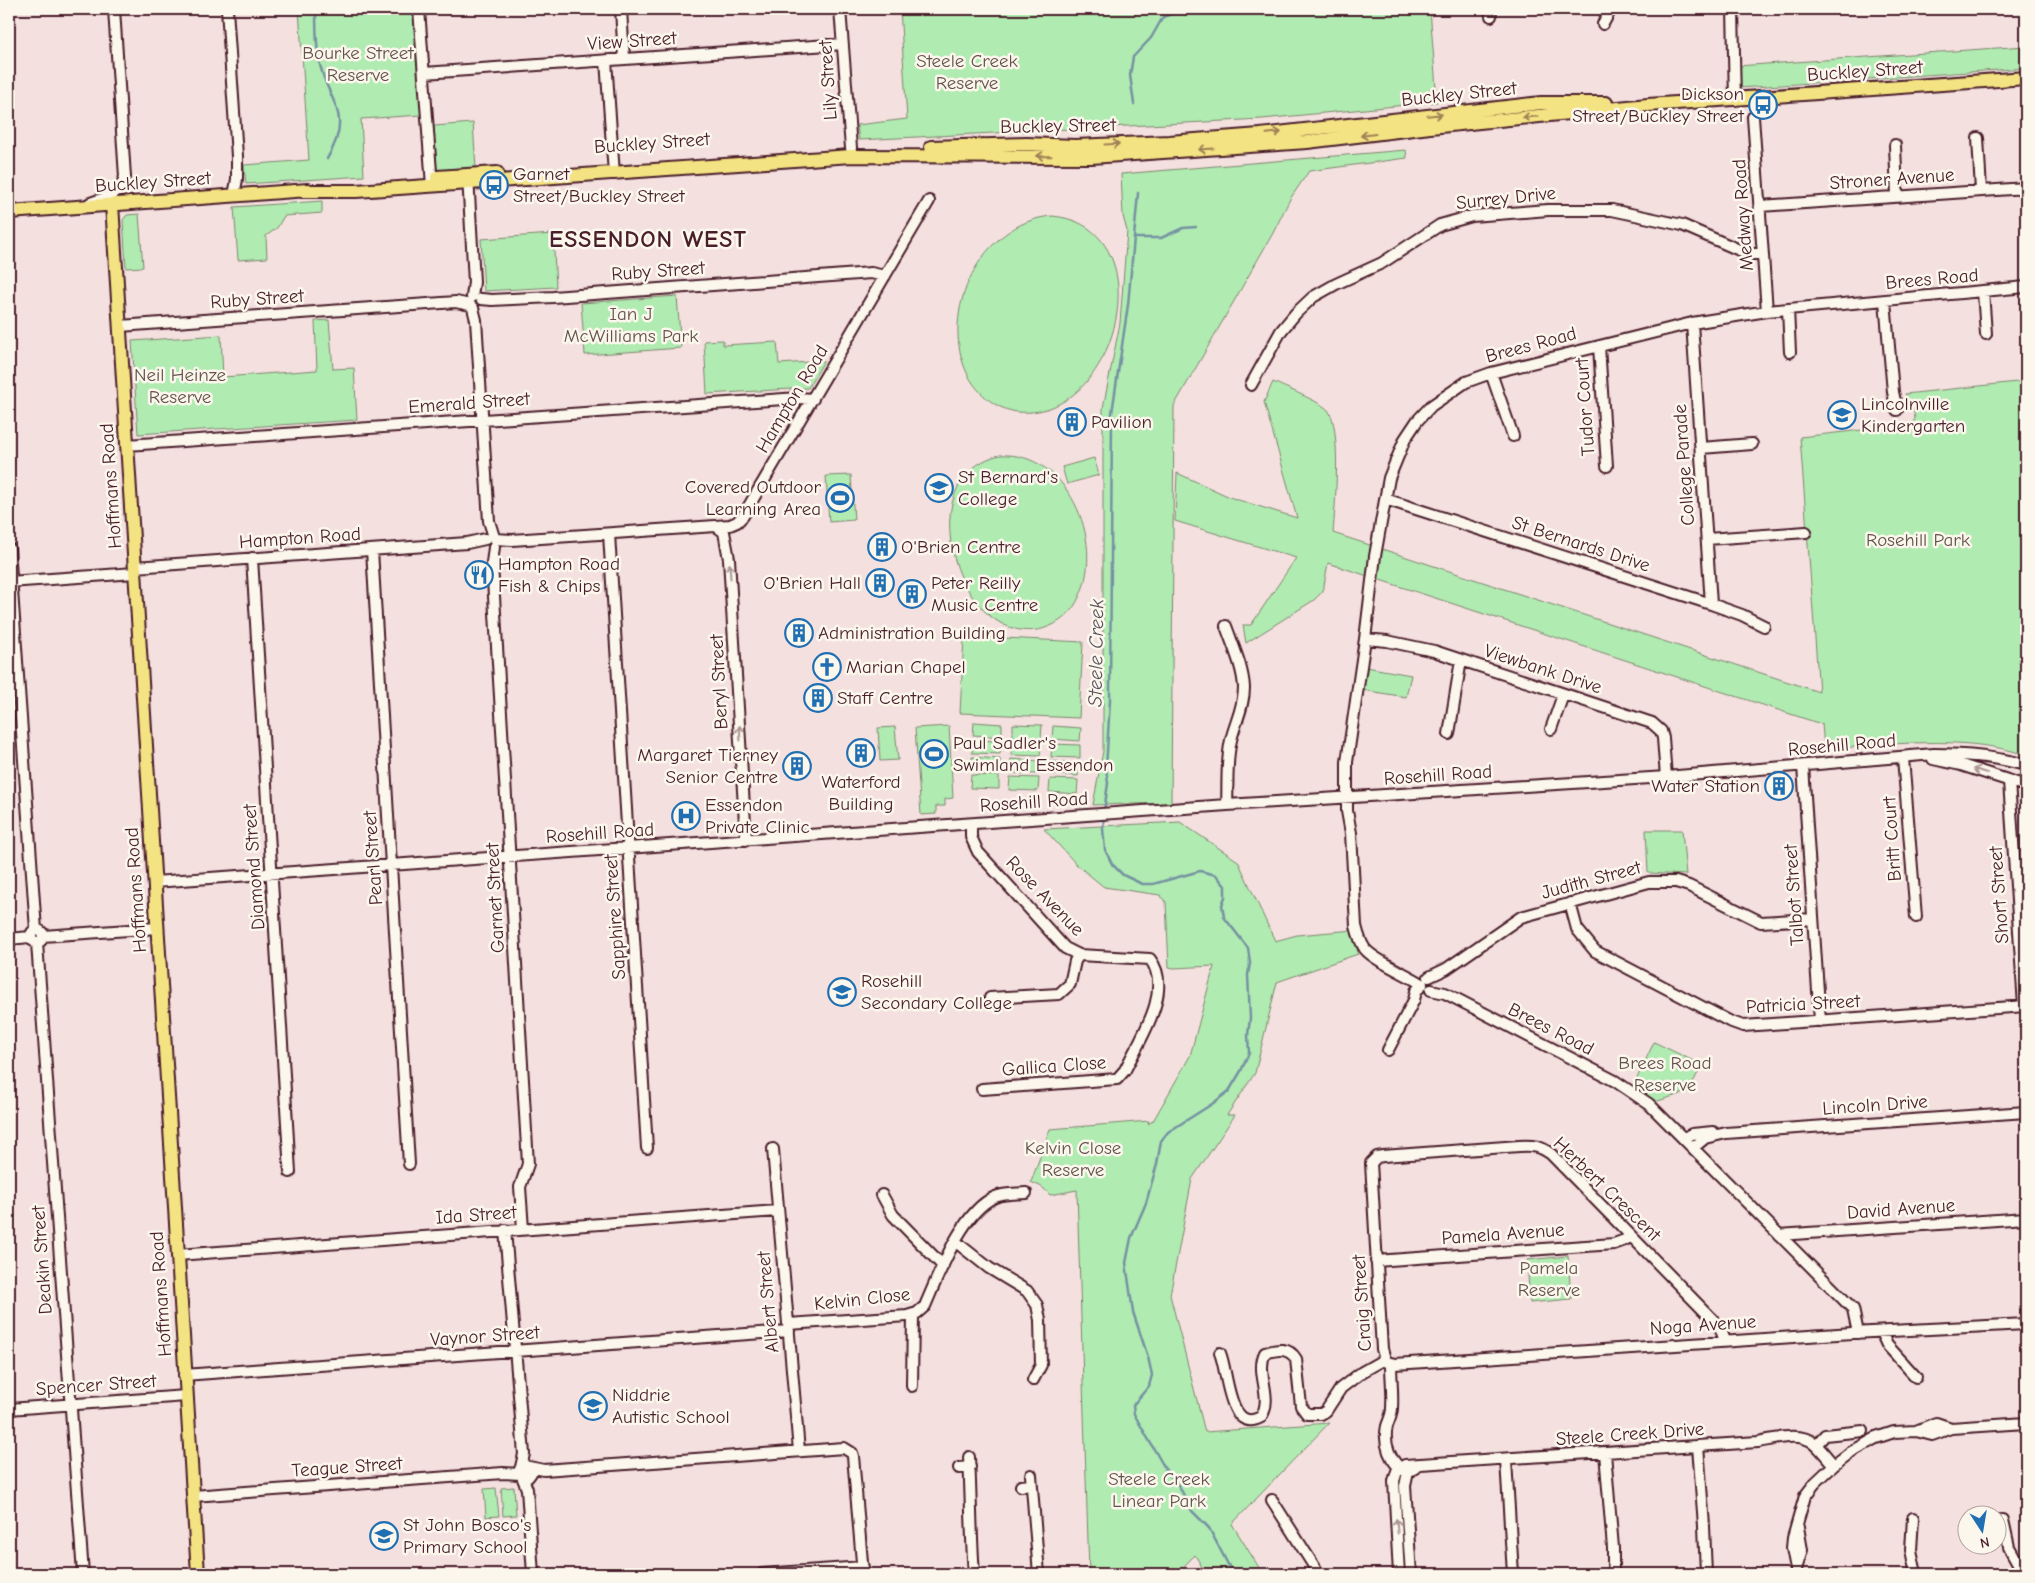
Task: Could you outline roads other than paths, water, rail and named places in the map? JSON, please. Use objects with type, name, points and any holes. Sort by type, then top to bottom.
[{"type":"main road","name":"Buckley Street","points":[[9,212],[301,191],[356,183],[432,182],[851,152],[1027,144],[1075,146],[1169,142],[1260,135],[1541,104],[1578,102],[1648,105],[2026,78]]},
{"type":"main road","name":"Hoffmans Road","points":[[112,204],[184,1375],[198,1574]]},
{"type":"street","points":[[79,206],[115,193],[123,184],[126,170],[114,9]]},
{"type":"street","points":[[227,9],[237,156],[237,179],[234,196]]},
{"type":"street","points":[[419,9],[432,182]]},
{"type":"street","points":[[621,9],[624,59]]},
{"type":"street","name":"Lily Street","points":[[840,9],[851,152]]},
{"type":"street","points":[[1603,24],[1612,9]]},
{"type":"street","points":[[1733,9],[1735,100]]},
{"type":"street","name":"View Street","points":[[424,73],[843,44]]},
{"type":"street","points":[[606,60],[614,169]]},
{"type":"street","name":"Medway Road","points":[[1753,118],[1767,311]]},
{"type":"street","points":[[1978,138],[1982,191]]},
{"type":"street","points":[[1894,145],[1897,196]]},
{"type":"street","name":"Garnet Street","points":[[468,179],[528,1164],[520,1187],[523,1229]]},
{"type":"street","name":"Stroner Avenue","points":[[1760,206],[2026,188]]},
{"type":"street","name":"Hampton Road","points":[[10,582],[252,558],[733,524],[740,520],[929,201]]},
{"type":"street","points":[[9,205],[9,212]]},
{"type":"street","name":"Surrey Drive","points":[[1251,385],[1281,331],[1313,297],[1382,263],[1440,225],[1472,216],[1548,210],[1612,210],[1682,225],[1744,252],[1763,254]]},
{"type":"street","name":"Ruby Street","points":[[120,326],[871,273],[885,276]]},
{"type":"street","name":"Brees Road","points":[[1684,1138],[1649,1104],[1622,1085],[1372,955],[1365,949],[1359,939],[1356,926],[1346,773],[1375,556],[1385,499],[1396,459],[1405,438],[1431,406],[1466,382],[1491,373],[1692,323],[1767,311],[2026,287]]},
{"type":"street","points":[[1983,291],[1986,334]]},
{"type":"street","points":[[1885,301],[1892,392],[1897,410]]},
{"type":"street","points":[[1788,309],[1790,352]]},
{"type":"street","name":"College Parade","points":[[1692,323],[1711,604]]},
{"type":"street","name":"Tudor Court","points":[[1599,346],[1607,466]]},
{"type":"street","points":[[1491,373],[1512,436]]},
{"type":"street","name":"Emerald Street","points":[[127,445],[788,398],[813,399]]},
{"type":"street","points":[[1701,448],[1752,444]]},
{"type":"street","name":"St Bernards Drive","points":[[1385,499],[1711,604],[1742,615],[1764,626]]},
{"type":"street","name":"Beryl Street","points":[[716,526],[724,532],[729,559],[746,840]]},
{"type":"street","points":[[1707,539],[1806,532]]},
{"type":"street","name":"Sapphire Street","points":[[609,534],[647,1148]]},
{"type":"street","name":"Deakin Street","points":[[9,548],[83,1574]]},
{"type":"street","name":"Pearl Street","points":[[372,550],[409,1164]]},
{"type":"street","name":"Diamond Street","points":[[252,558],[290,1172]]},
{"type":"street","points":[[1226,626],[1239,662],[1244,689],[1241,714],[1231,740],[1227,765],[1227,805]]},
{"type":"street","name":"Viewbank Drive","points":[[1365,638],[1410,646],[1461,660],[1563,695],[1638,717],[1657,726],[1663,738],[1666,777]]},
{"type":"street","points":[[1448,734],[1461,660]]},
{"type":"street","points":[[1551,729],[1563,695]]},
{"type":"street","name":"Rosehill Road","points":[[154,882],[1227,805],[1666,777],[1917,757],[1934,754],[1997,757],[2026,765]]},
{"type":"street","name":"Rosehill Road","points":[[1917,757],[1947,761],[2026,786]]},
{"type":"street","name":"Britt Court","points":[[1903,758],[1916,917]]},
{"type":"street","name":"Talbot Street","points":[[1803,766],[1820,1021]]},
{"type":"street","name":"Short Street","points":[[2009,781],[2025,1006]]},
{"type":"street","name":"Rose Avenue","points":[[971,824],[971,836],[978,852],[1065,948],[1079,955],[1150,959]]},
{"type":"street","name":"Judith Street","points":[[1388,1050],[1414,1000],[1428,984],[1516,919],[1649,882],[1676,882],[1689,886],[1762,922],[1813,919]]},
{"type":"street","name":"Patricia Street","points":[[1570,903],[1577,929],[1594,951],[1729,1021],[1748,1026],[2025,1006]]},
{"type":"street","points":[[9,939],[157,928]]},
{"type":"street","points":[[990,998],[1059,994],[1070,984],[1075,961],[1079,955]]},
{"type":"street","name":"Gallica Close","points":[[982,1089],[1117,1079],[1125,1070],[1157,1002],[1160,987],[1156,967],[1150,959]]},
{"type":"street","name":"Lincoln Drive","points":[[1684,1138],[1700,1132],[1726,1133],[2026,1112]]},
{"type":"street","name":"Lincoln Drive","points":[[1693,1148],[1704,1138],[1726,1133]]},
{"type":"street","points":[[1684,1138],[1853,1310],[1855,1314],[1855,1333]]},
{"type":"street","name":"Herbert Crescent","points":[[1370,1166],[1374,1159],[1383,1156],[1519,1146],[1541,1147],[1551,1154],[1720,1327],[1725,1341]]},
{"type":"street","name":"Albert Street","points":[[773,1149],[798,1451]]},
{"type":"street","name":"Craig Street","points":[[1220,1353],[1235,1411],[1243,1419],[1250,1420],[1261,1417],[1265,1410],[1266,1400],[1261,1361],[1265,1353],[1281,1349],[1288,1350],[1293,1354],[1296,1359],[1301,1406],[1307,1414],[1314,1415],[1326,1411],[1341,1388],[1362,1372],[1388,1361],[1382,1350],[1370,1166]]},
{"type":"street","name":"Kelvin Close","points":[[788,1327],[913,1315],[917,1313],[925,1306],[943,1266],[970,1218],[988,1201],[1004,1195],[1026,1193]]},
{"type":"street","points":[[882,1195],[897,1219],[943,1266]]},
{"type":"street","name":"Ida Street","points":[[177,1254],[778,1211]]},
{"type":"street","name":"David Avenue","points":[[1779,1235],[2026,1218]]},
{"type":"street","points":[[505,1230],[533,1574]]},
{"type":"street","name":"Pamela Avenue","points":[[1376,1261],[1614,1244],[1630,1236]]},
{"type":"street","points":[[956,1242],[989,1268],[1027,1291],[1036,1305],[1040,1320],[1041,1365],[1033,1380]]},
{"type":"street","points":[[912,1386],[913,1315]]},
{"type":"street","name":"Noga Avenue","points":[[1388,1361],[2026,1324]]},
{"type":"street","name":"Vaynor Street","points":[[184,1375],[515,1351],[788,1327]]},
{"type":"street","points":[[1881,1332],[1887,1346],[1916,1377]]},
{"type":"street","points":[[1388,1361],[1393,1406],[1387,1428],[1387,1438],[1391,1458],[1404,1470],[1411,1574]]},
{"type":"street","name":"Spencer Street","points":[[9,1409],[186,1396]]},
{"type":"street","points":[[1797,1570],[1792,1544],[1805,1496],[1815,1483],[1851,1452],[1876,1438],[1894,1432],[1916,1431],[1936,1423],[1951,1428],[2026,1423]]},
{"type":"street","points":[[1816,1445],[1825,1434],[1863,1431]]},
{"type":"street","name":"Steele Creek Drive","points":[[1404,1470],[1405,1465],[1418,1466],[1758,1442],[1788,1437],[1806,1438],[1816,1445],[1834,1465]]},
{"type":"street","points":[[1698,1446],[1706,1574]]},
{"type":"street","name":"Teague Street","points":[[193,1496],[840,1448],[849,1450],[854,1456],[863,1570]]},
{"type":"street","points":[[1605,1453],[1613,1548],[1613,1574]]},
{"type":"street","points":[[1506,1460],[1513,1574]]},
{"type":"street","points":[[959,1468],[970,1462],[972,1512],[970,1525],[974,1574]]},
{"type":"street","points":[[1400,1574],[1394,1475],[1404,1470]]},
{"type":"street","points":[[1028,1482],[1039,1574]]},
{"type":"street","points":[[1272,1500],[1319,1574]]},
{"type":"street","points":[[1913,1518],[1911,1550],[1916,1574]]},
{"type":"street","points":[[2008,1543],[2024,1574]]},
{"type":"street","points":[[762,1574],[863,1570]]},
{"type":"waterway","points":[[316,9],[319,60],[339,118],[339,130],[327,159]]},
{"type":"waterway","name":"Steele Creek","points":[[1134,104],[1130,75],[1133,57],[1151,38],[1163,17],[1180,9]]},
{"type":"waterway","name":"Steele Creek","points":[[1104,812],[1108,783],[1106,769],[1110,700],[1112,413],[1128,305],[1138,193]]},
{"type":"waterway","points":[[1135,238],[1161,238],[1183,228],[1196,227]]},
{"type":"waterway","name":"Steele Creek","points":[[1104,817],[1105,850],[1112,864],[1123,875],[1142,884],[1153,884],[1200,871],[1216,875],[1225,886],[1225,897],[1222,905],[1224,917],[1248,948],[1250,963],[1248,975],[1249,1053],[1229,1091],[1168,1132],[1161,1141],[1157,1164],[1146,1203],[1131,1238],[1126,1263],[1133,1312],[1152,1375],[1149,1386],[1133,1405],[1134,1414],[1167,1472],[1179,1486],[1192,1511],[1209,1528],[1233,1574]]},
{"type":"place","name":"Dickson Street/Buckley Street","points":[[1763,105]]},
{"type":"place","name":"Garnet Street/Buckley Street","points":[[494,185]]},
{"type":"place","name":"Lincolnville Kindergarten","points":[[1842,415]]},
{"type":"place","name":"Pavilion","points":[[1072,422]]},
{"type":"place","name":"St Bernard's College","points":[[939,488]]},
{"type":"place","name":"Covered Outdoor Learning Area","points":[[840,498]]},
{"type":"place","name":"O'Brien Centre","points":[[882,547]]},
{"type":"place","name":"Hampton Road Fish & Chips","points":[[479,575]]},
{"type":"place","name":"O'Brien Hall","points":[[880,583]]},
{"type":"place","name":"Peter Reilly Music Centre","points":[[912,594]]},
{"type":"place","name":"Administration Building","points":[[799,633]]},
{"type":"place","name":"Marian Chapel","points":[[827,667]]},
{"type":"place","name":"Staff Centre","points":[[818,698]]},
{"type":"place","name":"Waterford Building","points":[[861,753]]},
{"type":"place","name":"Paul Sadler's Swimland Essendon","points":[[934,754]]},
{"type":"place","name":"Margaret Tierney Senior Centre","points":[[797,766]]},
{"type":"place","name":"Water Station","points":[[1779,786]]},
{"type":"place","name":"Essendon Private Clinic","points":[[686,816]]},
{"type":"place","name":"Rosehill Secondary College","points":[[842,992]]},
{"type":"place","name":"Niddrie Autistic School","points":[[593,1406]]},
{"type":"place","name":"St John Bosco's Primary School","points":[[384,1536]]},
{"type":"district","name":"ESSENDON WEST","points":[[648,239]]},
{"type":"park label","name":"Bourke Street Reserve","points":[[358,64]]},
{"type":"park label","name":"Steele Creek Reserve","points":[[967,72]]},
{"type":"park label","name":"Ian J McWilliams Park","points":[[631,325]]},
{"type":"park label","name":"Neil Heinze Reserve","points":[[180,386]]},
{"type":"park label","name":"Rosehill Park","points":[[1918,540]]},
{"type":"park label","name":"Brees Road Reserve","points":[[1665,1074]]},
{"type":"park label","name":"Kelvin Close Reserve","points":[[1073,1159]]},
{"type":"park label","name":"Pamela Reserve","points":[[1549,1279]]},
{"type":"park label","name":"Steele Creek Linear Park","points":[[1159,1490]]}]
